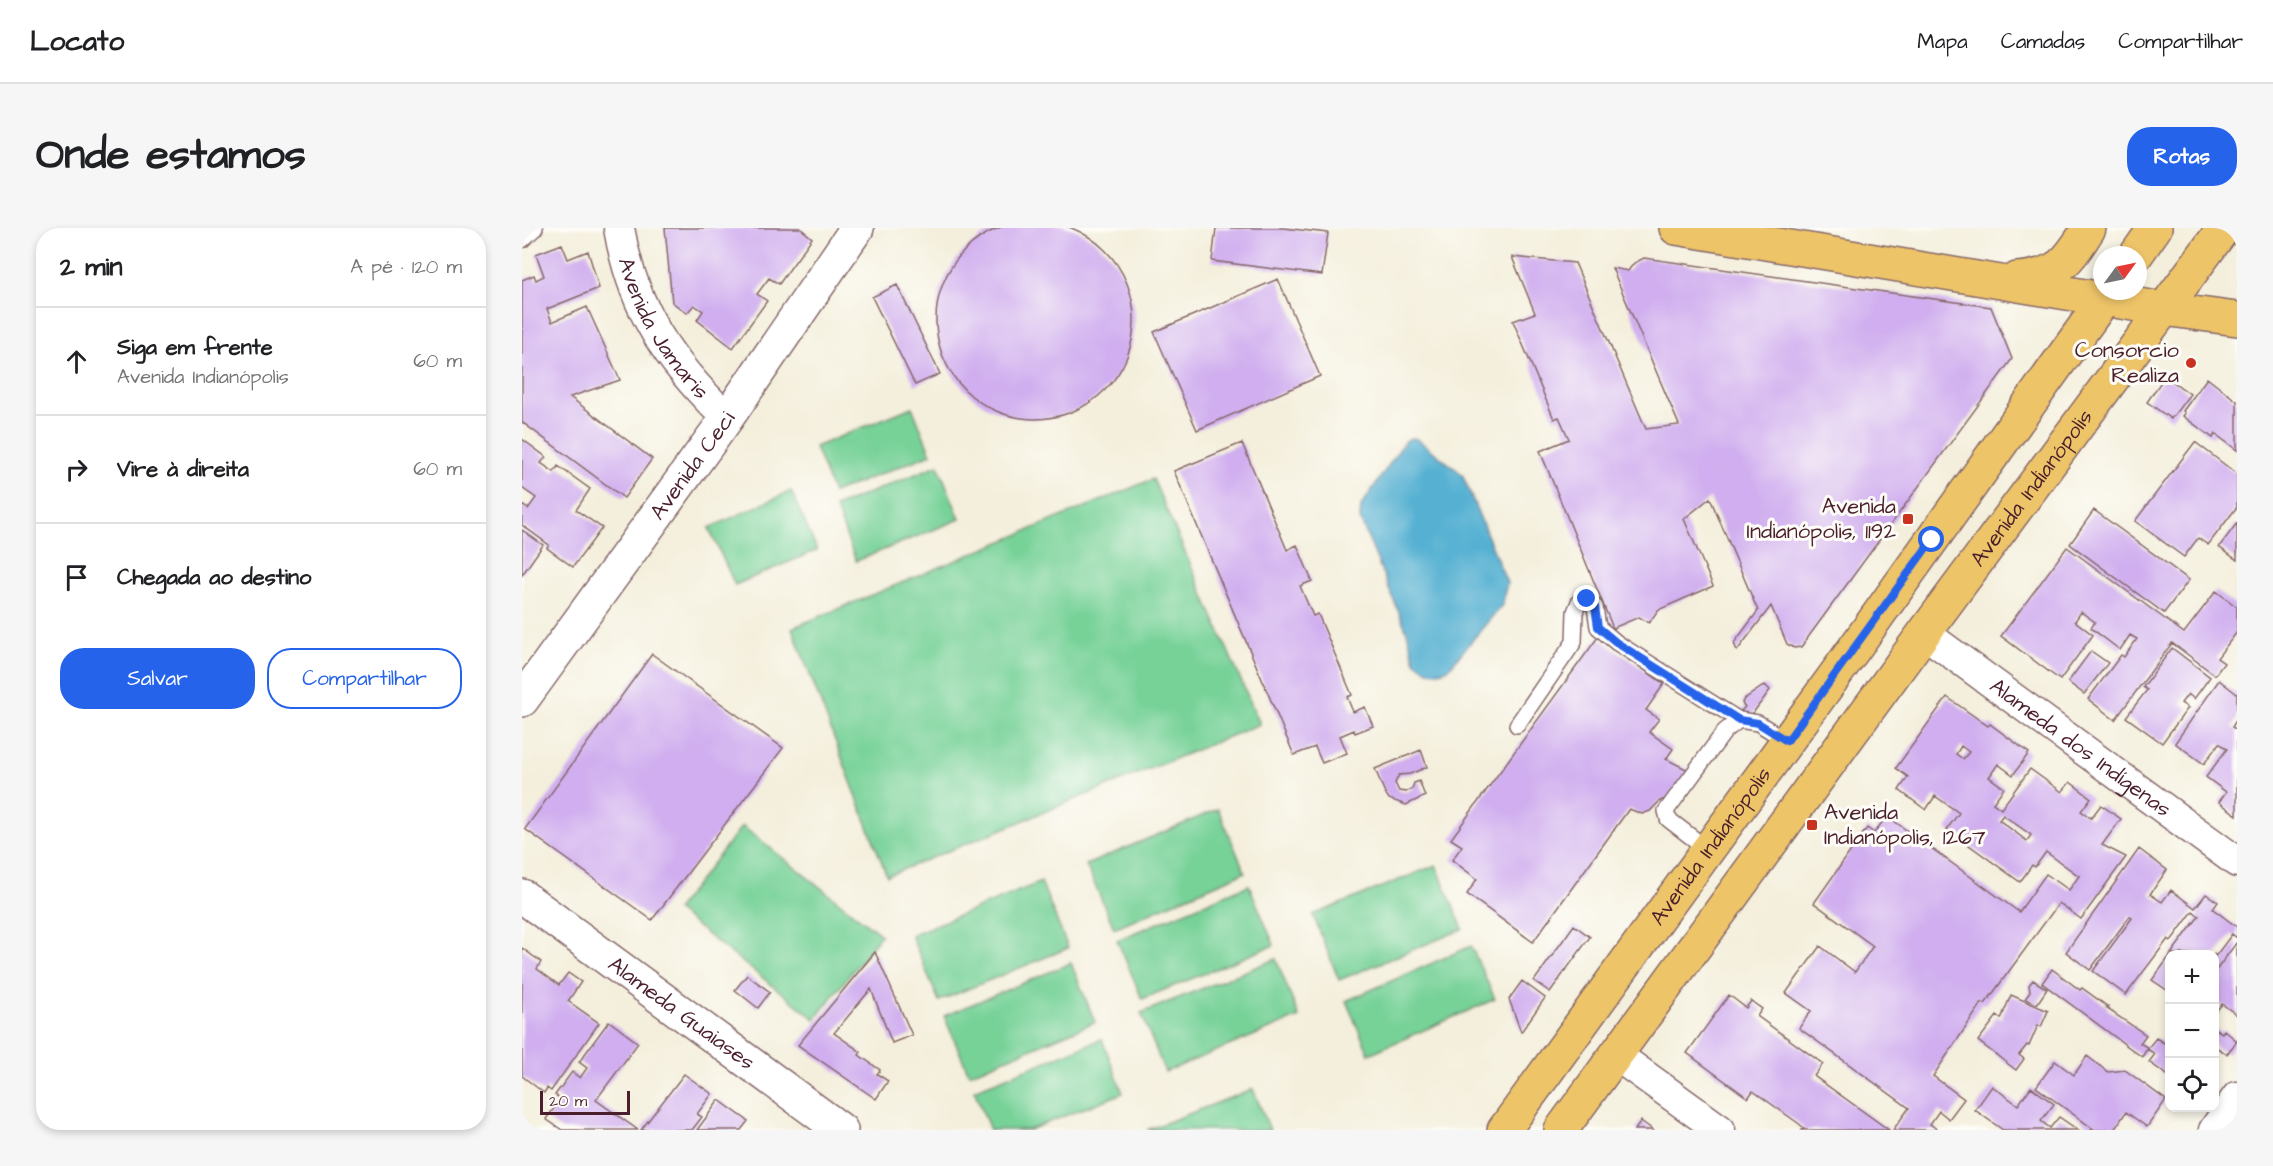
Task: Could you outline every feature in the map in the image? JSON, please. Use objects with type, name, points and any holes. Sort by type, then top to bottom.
[{"type":"main road","points":[[1676,228],[2093,293]]},
{"type":"main road","points":[[2006,280],[2039,276],[2053,271],[2065,263],[2088,228]]},
{"type":"main road","points":[[2142,246],[2155,228]]},
{"type":"main road","name":"Avenida Indianópolis","points":[[1561,1130],[1924,633],[2224,228]]},
{"type":"main road","name":"Avenida Indianópolis","points":[[1504,1130],[2104,300]]},
{"type":"main road","points":[[2128,300],[2163,309],[2237,319]]},
{"type":"street","name":"Avenida Ceci","points":[[522,700],[727,418],[857,228]]},
{"type":"street","name":"Avenida Jamaris","points":[[615,232],[641,306],[660,342],[682,372],[727,418]]},
{"type":"street","name":"Alameda dos Indígenas","points":[[1924,633],[2237,862]]},
{"type":"street","name":"Alameda Guaiases","points":[[522,896],[840,1130]]},
{"type":"street","points":[[1616,1055],[1720,1130]]},
{"type":"street","points":[[2214,1130],[2237,1097]]},
{"type":"lane","points":[[522,240],[535,228]]},
{"type":"lane","points":[[1517,725],[1574,642],[1575,612],[1579,602],[1587,599],[1595,607],[1598,627],[1617,643],[1739,720],[1758,723],[1787,741]]},
{"type":"lane","points":[[1707,849],[1668,819],[1666,812],[1725,731],[1739,720]]},
{"type":"green space","points":[[912,407],[931,454],[833,493],[815,447]]},
{"type":"green space","points":[[938,465],[960,519],[856,561],[835,507]]},
{"type":"green space","points":[[1153,479],[1260,724],[887,876],[792,628]]},
{"type":"green space","points":[[791,491],[817,550],[735,585],[709,528]]},
{"type":"green space","points":[[1218,809],[1245,872],[1114,928],[1086,865]]},
{"type":"green space","points":[[742,826],[881,935],[815,1019],[676,910]]},
{"type":"green space","points":[[1436,865],[1463,929],[1339,980],[1313,915]]},
{"type":"green space","points":[[1041,882],[1068,948],[939,1001],[911,935]]},
{"type":"green space","points":[[1249,885],[1274,945],[1142,999],[1117,940]]},
{"type":"green space","points":[[1471,946],[1495,999],[1369,1054],[1346,1001]]},
{"type":"green space","points":[[1276,959],[1299,1017],[1165,1072],[1141,1013]]},
{"type":"green space","points":[[1071,963],[1095,1022],[969,1074],[944,1016]]},
{"type":"green space","points":[[1102,1039],[1123,1093],[1029,1130],[990,1130],[974,1090]]},
{"type":"green space","points":[[1253,1089],[1270,1130],[1147,1130]]},
{"type":"water","points":[[1411,438],[1417,439],[1462,474],[1507,583],[1502,605],[1448,669],[1439,672],[1428,671],[1415,661],[1407,632],[1360,519],[1361,506],[1405,441]]},
{"type":"building","points":[[1035,221],[1054,223],[1073,229],[1090,238],[1105,250],[1117,265],[1126,282],[1132,301],[1134,320],[1132,339],[1126,358],[1117,375],[1105,390],[1090,402],[1073,411],[1054,417],[1035,419],[1016,417],[997,411],[980,402],[965,390],[953,375],[944,358],[938,339],[936,320],[938,301],[944,282],[953,265],[965,250],[980,238],[997,229],[1016,223]]},
{"type":"building","points":[[665,228],[800,228],[812,238],[779,284],[769,278],[757,294],[767,301],[733,348],[697,320],[703,311],[694,305],[687,313],[672,302]]},
{"type":"building","points":[[1216,228],[1283,228],[1328,233],[1322,275],[1212,261]]},
{"type":"building","points":[[562,244],[568,259],[588,251],[599,288],[547,309],[552,322],[587,307],[620,380],[570,397],[652,459],[624,498],[522,422],[522,280],[534,275],[536,280],[544,276],[536,254]]},
{"type":"building","points":[[1512,257],[1575,263],[1646,429],[1679,425],[1612,268],[1628,271],[1634,263],[1644,258],[1991,307],[2012,359],[1801,647],[1794,648],[1787,644],[1771,606],[1737,651],[1734,643],[1758,611],[1710,498],[1684,519],[1713,586],[1658,610],[1649,623],[1639,617],[1613,628],[1540,451],[1569,439],[1559,417],[1554,419],[1513,321],[1535,313]]},
{"type":"building","points":[[1278,279],[1320,376],[1197,430],[1154,332]]},
{"type":"building","points":[[897,285],[940,374],[915,385],[872,297]]},
{"type":"building","points":[[2165,376],[2190,394],[2171,419],[2147,402]]},
{"type":"building","points":[[2207,378],[2237,401],[2237,450],[2215,434],[2213,438],[2183,416],[2185,413],[2183,411]]},
{"type":"building","points":[[522,439],[546,457],[541,463],[554,472],[558,466],[590,489],[576,510],[602,528],[573,567],[547,548],[549,545],[522,525],[522,505],[528,509],[536,498],[522,488]]},
{"type":"building","points":[[2195,442],[2237,474],[2237,507],[2208,545],[2198,538],[2184,557],[2135,521]]},
{"type":"building","points":[[1242,443],[1287,550],[1297,545],[1312,581],[1300,586],[1313,616],[1318,614],[1352,695],[1347,697],[1353,712],[1365,707],[1373,726],[1340,736],[1347,753],[1322,763],[1315,747],[1294,755],[1174,471]]},
{"type":"building","points":[[2094,510],[2189,580],[2164,613],[2070,544]]},
{"type":"building","points":[[2237,523],[2237,560],[2219,547]]},
{"type":"building","points":[[522,530],[543,545],[522,575]]},
{"type":"building","points":[[2067,547],[2184,633],[2216,591],[2237,607],[2237,632],[2217,658],[2224,663],[2215,675],[2172,643],[2115,720],[2088,699],[2121,655],[2124,657],[2137,639],[2130,635],[2120,650],[2091,628],[2095,622],[2081,612],[2075,621],[2093,635],[2060,680],[2001,636]]},
{"type":"building","points":[[1598,637],[1664,684],[1646,710],[1659,719],[1649,732],[1673,749],[1666,759],[1686,769],[1694,770],[1672,802],[1665,799],[1660,801],[1650,811],[1642,814],[1629,809],[1533,942],[1467,894],[1477,879],[1452,860],[1462,846],[1451,839]]},
{"type":"building","points":[[2172,648],[2210,677],[2194,699],[2188,694],[2181,703],[2188,708],[2162,743],[2126,717],[2147,690],[2143,687]]},
{"type":"building","points":[[2091,651],[2108,663],[2084,694],[2068,682]]},
{"type":"building","points":[[652,654],[783,748],[652,920],[525,829]]},
{"type":"building","points":[[2219,680],[2237,694],[2237,719],[2232,727],[2237,730],[2237,815],[2219,802],[2226,792],[2206,777],[2227,749],[2219,743],[2204,764],[2175,743]]},
{"type":"building","points":[[1765,685],[1770,690],[1750,717],[1741,711],[1745,707],[1742,703],[1744,699]]},
{"type":"building","points":[[1947,697],[1988,726],[1990,724],[2029,753],[2013,775],[1998,764],[1989,777],[2004,788],[1993,803],[2001,809],[2030,769],[2062,792],[2070,782],[2091,798],[2081,811],[2091,818],[2101,805],[2121,819],[2102,845],[2126,857],[2081,919],[2059,903],[1985,1004],[1982,1003],[1933,1076],[1964,1099],[1949,1119],[1939,1111],[1930,1124],[1938,1130],[1893,1130],[1909,1108],[1799,1028],[1811,1011],[1786,993],[1820,946],[1855,972],[1873,946],[1814,903],[1867,828],[1874,833],[1887,816],[2019,912],[2046,874],[2069,890],[2079,876],[2046,852],[2035,867],[2032,865],[2020,882],[1947,829],[1959,813],[1935,796],[1926,810],[1899,790],[1908,777],[1896,768]],"holes":[[[1961,746],[1969,752],[1963,759],[1956,754]],[[2003,815],[2031,835],[2027,841],[1999,820]]]},
{"type":"building","points":[[1421,750],[1427,767],[1410,774],[1399,775],[1395,783],[1399,791],[1406,792],[1419,781],[1425,796],[1406,805],[1389,799],[1375,769]]},
{"type":"building","points":[[2139,849],[2167,870],[2150,894],[2162,902],[2171,890],[2195,908],[2206,894],[2218,902],[2213,909],[2237,927],[2237,938],[2232,934],[2219,951],[2174,950],[2199,916],[2193,911],[2171,941],[2168,939],[2126,995],[2093,971],[2132,918],[2130,916],[2090,970],[2066,952]]},
{"type":"building","points":[[1574,925],[1590,937],[1550,992],[1534,981]]},
{"type":"building","points":[[2237,942],[2237,1015],[2222,1004],[2219,1008],[2219,966]]},
{"type":"building","points":[[522,948],[541,962],[537,969],[559,985],[568,973],[581,982],[568,1001],[599,1023],[551,1091],[547,1088],[544,1093],[522,1076]]},
{"type":"building","points":[[875,952],[912,1035],[892,1043],[871,989],[834,1033],[861,1052],[859,1055],[880,1070],[877,1074],[888,1081],[876,1099],[798,1045]]},
{"type":"building","points":[[2165,963],[2165,989],[2152,980]]},
{"type":"building","points":[[2052,969],[2146,1035],[2140,1043],[2148,1048],[2156,1038],[2165,1042],[2165,1073],[2149,1062],[2155,1054],[2147,1049],[2142,1057],[2042,983]]},
{"type":"building","points":[[747,975],[770,992],[758,1008],[735,990]]},
{"type":"building","points":[[2033,980],[2047,989],[2037,1004],[2025,999],[2030,992],[2029,985]]},
{"type":"building","points":[[1522,981],[1545,998],[1521,1032],[1509,999]]},
{"type":"building","points":[[1729,995],[1746,1008],[1751,1001],[1762,1009],[1757,1016],[1823,1064],[1814,1076],[1889,1130],[1802,1130],[1804,1128],[1798,1123],[1753,1091],[1748,1098],[1687,1053]]},
{"type":"building","points":[[2011,995],[2048,1011],[2041,1027],[2038,1025],[2029,1046],[2027,1045],[2019,1055],[2024,1059],[2016,1070],[1978,1041],[1997,1016],[2001,1019]]},
{"type":"building","points":[[609,1021],[638,1043],[596,1100],[638,1130],[562,1130],[546,1119],[561,1099],[555,1095],[572,1072],[580,1078],[587,1068],[579,1062]]},
{"type":"building","points":[[2224,1030],[2237,1041],[2227,1054],[2219,1049],[2219,1031],[2222,1033]]},
{"type":"building","points":[[2087,1056],[2108,1072],[2125,1070],[2165,1101],[2147,1127],[2126,1112],[2114,1130],[2091,1130],[2092,1128],[2036,1087],[2055,1061],[2074,1075]]},
{"type":"building","points":[[684,1074],[712,1094],[697,1114],[702,1117],[692,1130],[641,1130]]},
{"type":"building","points":[[1992,1086],[2018,1105],[2031,1087],[2054,1104],[2041,1121],[2050,1128],[2059,1117],[2078,1130],[2003,1130],[1975,1110]]},
{"type":"building","points":[[719,1100],[748,1121],[741,1130],[697,1130]]},
{"type":"building","points":[[1641,1121],[1653,1130],[1635,1130]]},
{"type":"place","name":"Consorcio Realiza","points":[[2191,363]]},
{"type":"place","name":"Avenida Indianópolis, 1192","points":[[1908,519]]},
{"type":"place","name":"Avenida Indianópolis, 1267","points":[[1812,825]]},
{"type":"route","points":[[1587,599],[1595,607],[1598,627],[1617,643],[1739,720],[1758,723],[1787,741],[1932,540]]}]
